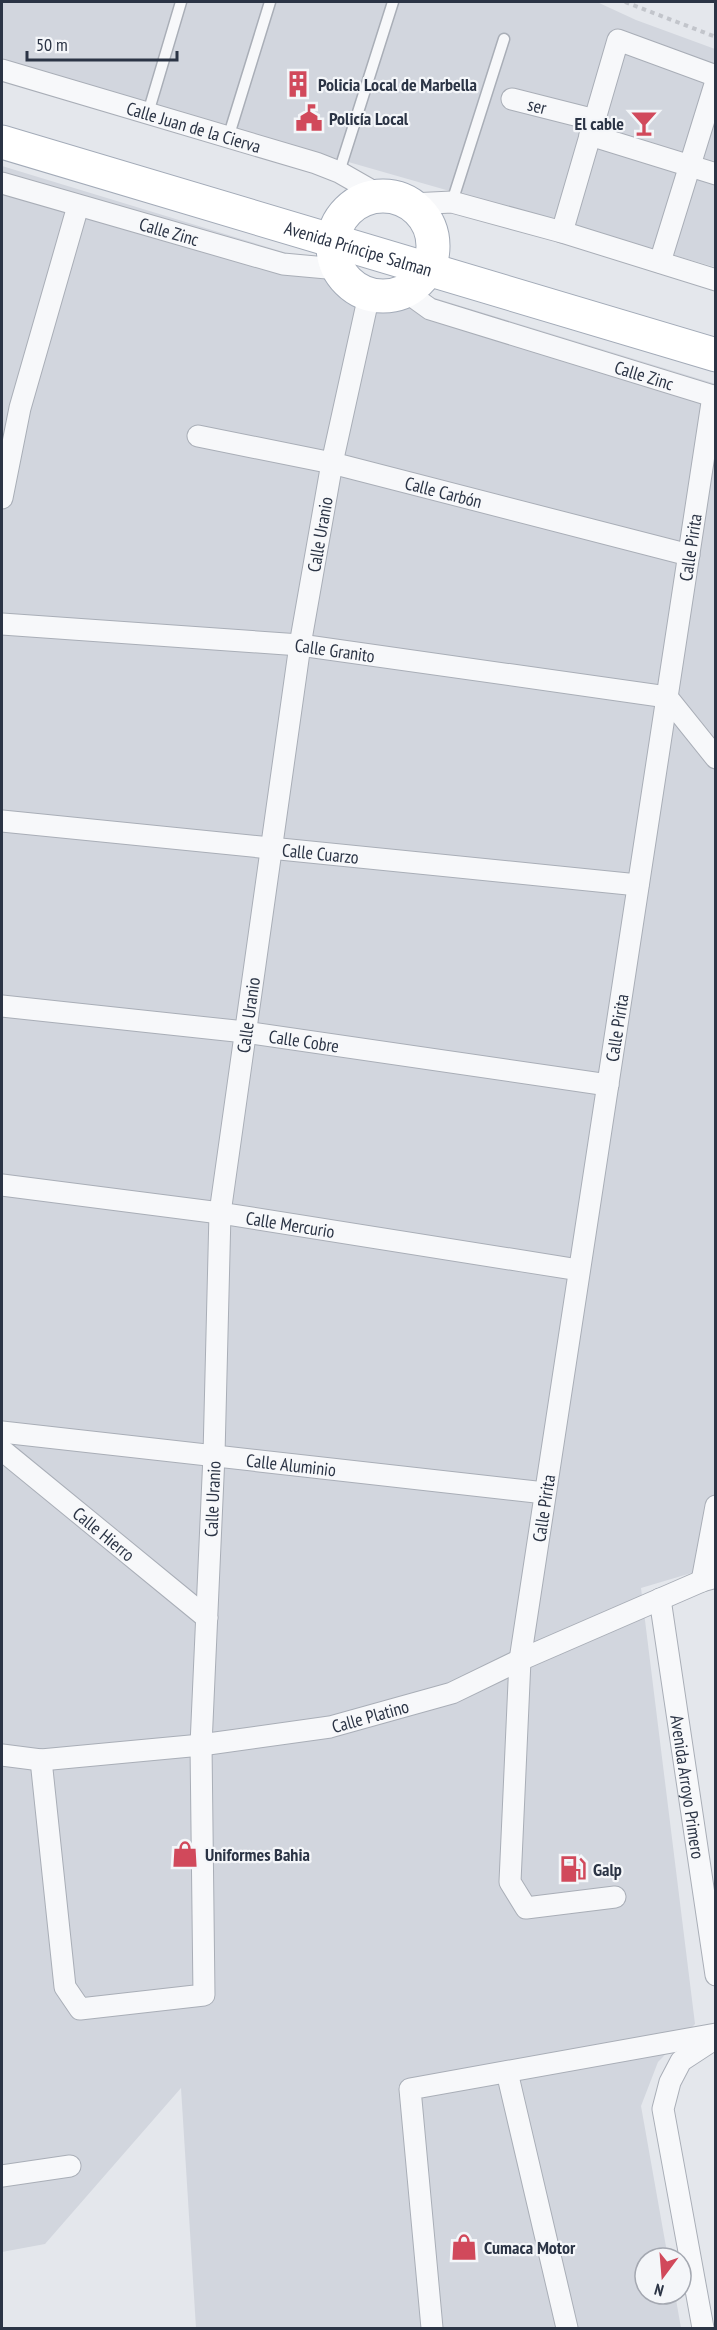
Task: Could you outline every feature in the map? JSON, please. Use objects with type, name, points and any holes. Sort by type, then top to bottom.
[{"type":"main road","name":"Avenida Príncipe Salman","points":[[2,122],[336,244],[716,355]]},
{"type":"main road","name":"Avenida Príncipe Salman","points":[[2,142],[295,228],[336,244]]},
{"type":"main road","points":[[369,197],[396,200],[421,213],[428,224],[422,270],[387,296],[369,295],[351,285],[336,244],[347,210],[369,197]]},
{"type":"main road","name":"Avenida Príncipe Salman","points":[[422,270],[716,333]]},
{"type":"street","points":[[562,232],[618,40],[716,76]]},
{"type":"street","name":"Calle Juan de la Cierva","points":[[2,70],[339,172],[396,200]]},
{"type":"street","points":[[660,262],[716,81]]},
{"type":"street","name":"ser","points":[[512,99],[716,174]]},
{"type":"street","name":"Calle Zinc","points":[[2,183],[283,264],[336,244]]},
{"type":"street","points":[[396,200],[452,202],[562,232],[716,280]]},
{"type":"street","points":[[2,498],[11,406],[78,206]]},
{"type":"street","name":"Calle Zinc","points":[[422,270],[430,309],[714,396]]},
{"type":"street","name":"Calle Uranio","points":[[41,1760],[65,1987],[80,2009],[204,1995],[201,1745],[214,1455],[220,1213],[300,645],[332,464],[369,295]]},
{"type":"street","name":"Calle Pirita","points":[[615,1897],[526,1908],[510,1882],[520,1660],[714,396]]},
{"type":"street","name":"Calle Carbón","points":[[198,436],[332,464],[689,555]]},
{"type":"street","name":"Calle Granito","points":[[2,624],[300,645],[667,697]]},
{"type":"street","points":[[667,697],[716,758]]},
{"type":"street","name":"Calle Cuarzo","points":[[2,821],[638,885]]},
{"type":"street","name":"Calle Cobre","points":[[2,1006],[245,1032],[608,1085]]},
{"type":"street","name":"Calle Mercurio","points":[[2,1185],[220,1213],[579,1270]]},
{"type":"street","name":"Calle Aluminio","points":[[2,1432],[545,1493]]},
{"type":"street","name":"Calle Hierro","points":[[2,1450],[207,1618]]},
{"type":"street","points":[[709,1579],[716,1506]]},
{"type":"street","name":"Calle Platino","points":[[2,1755],[41,1760],[201,1745],[330,1727],[452,1694],[520,1660],[709,1579]]},
{"type":"street","name":"Avenida Arroyo Primero","points":[[660,1599],[716,1975]]},
{"type":"street","points":[[432,2328],[410,2089],[716,2036]]},
{"type":"street","points":[[703,2328],[663,2109],[670,2082],[681,2061],[716,2036]]},
{"type":"street","points":[[507,2072],[567,2328]]},
{"type":"street","points":[[2,2176],[70,2166]]},
{"type":"lane","points":[[148,113],[181,2]]},
{"type":"lane","points":[[228,138],[270,2]]},
{"type":"lane","points":[[339,172],[393,2]]},
{"type":"lane","points":[[452,202],[504,39]]},
{"type":"path","points":[[625,2],[716,37]]},
{"type":"shaded area","points":[[2,2],[597,2],[636,20],[715,49],[715,267],[2,63]]},
{"type":"shaded area","points":[[2,166],[716,384],[715,1566],[641,1588],[695,2024],[658,2062],[641,2106],[666,2246],[633,2246],[633,2306],[677,2306],[681,2328],[196,2328],[181,2088],[45,2244],[2,2252]]},
{"type":"place","name":"Policia Local de Marbella","points":[[298,84]]},
{"type":"place","name":"Policía Local","points":[[309,118]]},
{"type":"place","name":"El cable","points":[[644,123]]},
{"type":"place","name":"Uniformes Bahia","points":[[185,1854]]},
{"type":"place","name":"Galp","points":[[573,1869]]},
{"type":"place","name":"Cumaca Motor","points":[[464,2247]]}]
